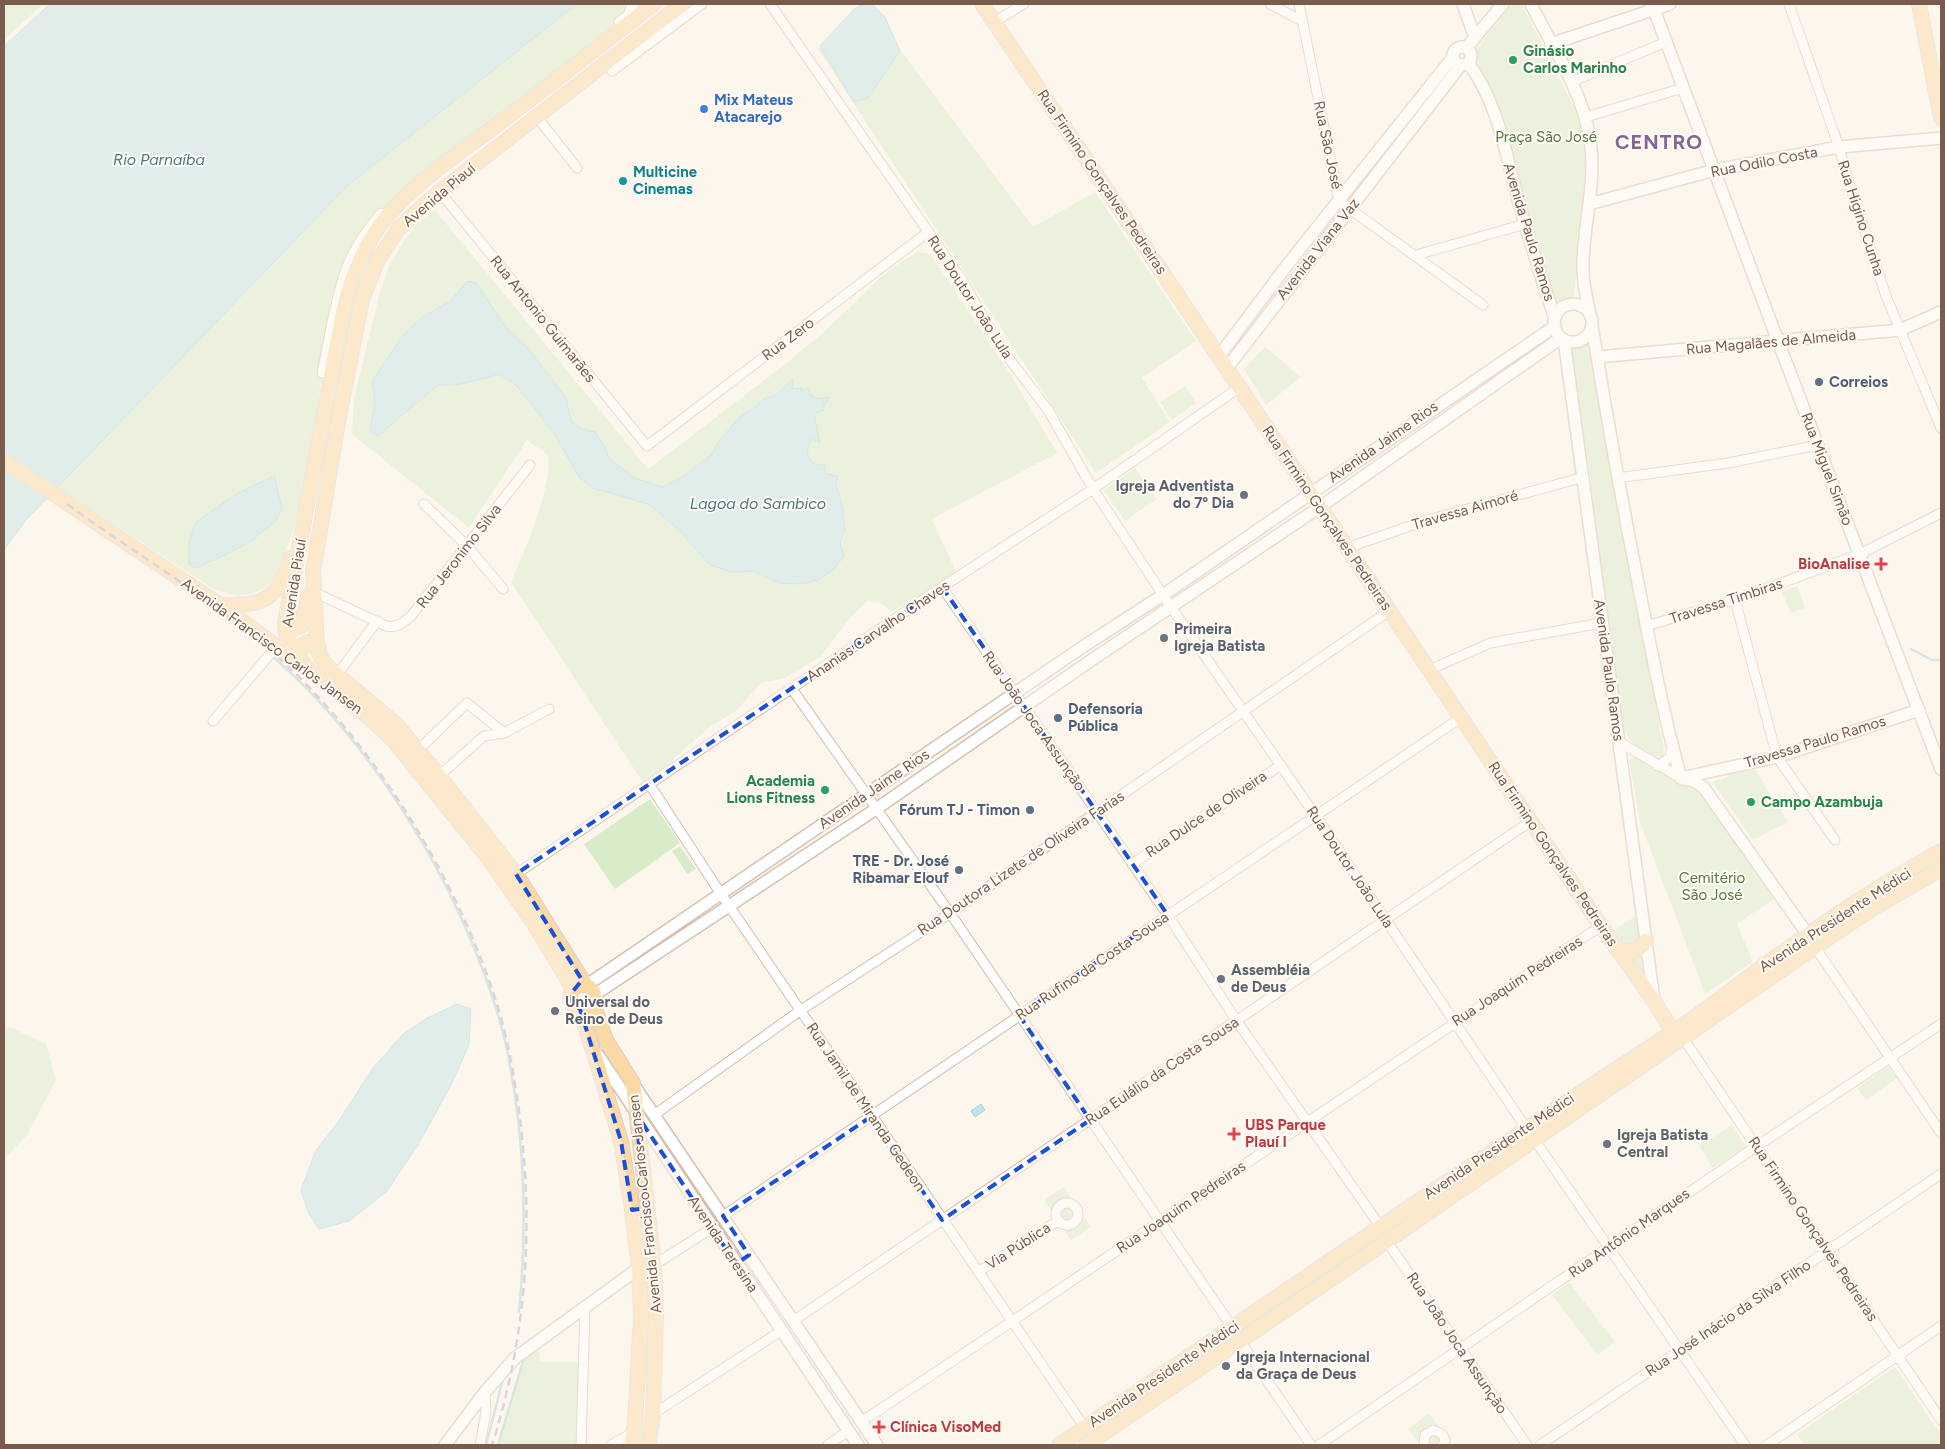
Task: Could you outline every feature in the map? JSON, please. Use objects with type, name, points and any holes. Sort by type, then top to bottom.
[{"type":"main road","name":"Avenida Piauí","points":[[309,670],[289,646],[285,623],[349,285],[357,266],[380,226],[400,202],[431,174],[608,41],[654,4]]},
{"type":"main road","name":"Avenida Piauí","points":[[314,592],[312,572],[338,422],[362,299],[378,260],[398,229],[440,192],[682,4]]},
{"type":"main road","name":"Rua Firmino Gonçalves Pedreiras","points":[[982,4],[1601,926],[1678,1035]]},
{"type":"main road","points":[[1919,4],[1941,118]]},
{"type":"main road","name":"Avenida Francisco Carlos Jansen","points":[[4,461],[220,605],[366,714],[394,741],[489,859],[533,922],[586,991]]},
{"type":"main road","name":"Avenida Piauí","points":[[220,605],[236,606],[254,603],[264,600],[273,592],[284,580],[305,518]]},
{"type":"main road","points":[[289,609],[288,622],[294,628],[301,626],[312,572]]},
{"type":"main road","name":"Avenida Francisco Carlos Jansen","points":[[314,592],[316,632],[322,658],[327,666],[397,726],[516,874],[586,991],[606,1040],[632,1083],[654,1265],[656,1315],[653,1414],[648,1445]]},
{"type":"main road","points":[[298,658],[300,647],[307,642],[314,645],[322,658]]},
{"type":"main road","name":"Avenida Presidente Médici","points":[[1060,1445],[1380,1226],[1530,1133],[1678,1035],[1941,851]]},
{"type":"main road","name":"Avenida Presidente Médici","points":[[1871,901],[1941,869]]},
{"type":"main road","points":[[1616,948],[1632,952],[1638,950],[1646,941]]},
{"type":"main road","points":[[580,1009],[587,1008],[586,991]]},
{"type":"main road","name":"Avenida Francisco Carlos Jansen","points":[[586,991],[570,995],[571,1003],[580,1009],[621,1140],[639,1268],[641,1317],[632,1439]]},
{"type":"main road","name":"Avenida Presidente Médici","points":[[1092,1444],[1330,1280],[1530,1133]]},
{"type":"main road","points":[[632,1210],[647,1208]]},
{"type":"main road","points":[[1320,1266],[1330,1280]]},
{"type":"street","points":[[322,372],[344,274],[356,248],[370,226],[414,181],[628,15],[631,6],[634,4]]},
{"type":"street","points":[[612,71],[702,4]]},
{"type":"street","name":"Rua Doutor João Lula","points":[[770,4],[976,302],[1001,348],[1048,410],[1093,489],[1163,594]]},
{"type":"street","points":[[994,22],[1024,4]]},
{"type":"street","points":[[1270,4],[1302,21]]},
{"type":"street","name":"Rua São José","points":[[1299,4],[1339,201],[1416,255],[1482,305]]},
{"type":"street","points":[[1463,4],[1475,38]]},
{"type":"street","points":[[1466,48],[1471,55],[1465,64],[1456,63],[1453,57],[1454,52],[1458,48],[1466,48],[1503,4]]},
{"type":"street","points":[[1530,4],[1571,82],[1586,117],[1591,142],[1592,163],[1582,266],[1618,478],[1646,626],[1681,778]]},
{"type":"street","points":[[1551,44],[1653,6],[1670,4]]},
{"type":"street","name":"Rua Higino Cunha","points":[[1789,4],[1839,147],[1871,253],[1900,330],[1941,428]]},
{"type":"street","name":"Rua Miguel Simão","points":[[1653,6],[1778,341],[1941,768]]},
{"type":"street","points":[[1571,82],[1666,42]]},
{"type":"street","name":"Avenida Viana Vaz","points":[[1223,362],[1288,264],[1453,57]]},
{"type":"street","name":"Avenida Viana Vaz","points":[[1223,362],[1300,273],[1349,208],[1465,64]]},
{"type":"street","name":"Avenida Paulo Ramos","points":[[1465,64],[1482,84],[1492,107],[1555,322]]},
{"type":"street","points":[[1586,117],[1683,88]]},
{"type":"street","points":[[537,117],[577,168]]},
{"type":"street","points":[[1401,124],[1410,132]]},
{"type":"street","name":"Rua Odilo Costa","points":[[1589,204],[1715,170],[1839,147],[1941,138]]},
{"type":"street","name":"Rua Antonio Guimarães","points":[[440,192],[647,446]]},
{"type":"street","points":[[1416,255],[1525,224]]},
{"type":"street","name":"Rua Zero","points":[[647,446],[928,232]]},
{"type":"street","points":[[1288,264],[1300,273]]},
{"type":"street","points":[[1571,305],[1581,306],[1591,320],[1588,334],[1582,340],[1573,342],[1563,339],[1555,322],[1560,309],[1571,305]]},
{"type":"street","name":"Rua Magalães de Almeida","points":[[1597,357],[1900,330],[1941,312]]},
{"type":"street","name":"Avenida Jaime Rios","points":[[586,991],[720,894],[1163,594],[1555,322]]},
{"type":"street","name":"Avenida Paulo Ramos","points":[[1563,339],[1584,477],[1654,1001]]},
{"type":"street","name":"Avenida Jaime Rios","points":[[586,991],[730,907],[1563,339]]},
{"type":"street","points":[[1468,384],[1477,396]]},
{"type":"street","name":"Ananias Carvalho Chaves","points":[[516,874],[942,587],[1093,489],[1240,387]]},
{"type":"street","points":[[1388,439],[1397,452]]},
{"type":"street","points":[[1618,478],[1728,463],[1818,445]]},
{"type":"street","name":"Rua Jeronimo Silva","points":[[314,592],[377,621],[393,627],[401,625],[412,616],[530,465]]},
{"type":"street","name":"Travessa Aimoré","points":[[1347,548],[1398,528],[1584,477]]},
{"type":"street","points":[[424,504],[467,546],[503,589]]},
{"type":"street","name":"Travessa Timbiras","points":[[1646,626],[1735,600],[1860,554],[1941,513]]},
{"type":"street","points":[[1235,544],[1243,557]]},
{"type":"street","name":"Rua João Joca Assunção","points":[[942,587],[1167,914],[1236,1020],[1380,1226]]},
{"type":"street","points":[[1163,594],[1171,607]]},
{"type":"street","points":[[1735,600],[1777,757],[1835,840]]},
{"type":"street","name":"Rua Doutor João Lula","points":[[1171,607],[1315,815],[1608,1248],[1745,1445]]},
{"type":"street","name":"Rua Doutora Lizete de Oliveira Farias","points":[[654,1115],[801,1010],[950,913],[1389,611]]},
{"type":"street","points":[[337,675],[377,621]]},
{"type":"street","points":[[1429,670],[1490,642],[1602,623]]},
{"type":"street","name":"Avenida Piauí","points":[[213,721],[277,646]]},
{"type":"street","points":[[1084,646],[1093,659]]},
{"type":"street","points":[[792,689],[950,913],[1232,1327]]},
{"type":"street","points":[[418,750],[468,703],[504,733]]},
{"type":"street","points":[[439,776],[484,736],[504,733],[549,709]]},
{"type":"street","name":"Travessa Paulo Ramos","points":[[1681,778],[1777,757],[1919,710]]},
{"type":"street","name":"Rua Rufino da Costa Sousa","points":[[723,1216],[1167,914],[1462,717]]},
{"type":"street","points":[[1619,742],[1658,766],[1681,778],[1694,781],[1704,788],[1811,941],[1941,1133]]},
{"type":"street","points":[[1658,766],[1670,757],[1672,744]]},
{"type":"street","name":"Rua Dulce de Oliveira","points":[[1132,864],[1280,765]]},
{"type":"street","name":"Rua Jamil de Miranda Gedeon","points":[[650,784],[720,894],[1085,1428]]},
{"type":"street","name":"Rua Eulálio da Costa Sousa","points":[[793,1321],[1531,821]]},
{"type":"street","name":"Rua Joaquim Pedreiras","points":[[861,1422],[1012,1322],[1454,1022],[1601,926]]},
{"type":"street","name":"Rua Antônio Marques","points":[[1319,1445],[1757,1146],[1941,1024]]},
{"type":"street","name":"Rua Firmino Gonçalves Pedreiras","points":[[1678,1035],[1757,1146],[1941,1420]]},
{"type":"street","name":"Avenida Teresina","points":[[590,1043],[858,1445]]},
{"type":"street","name":"Avenida Teresina","points":[[632,1083],[877,1445]]},
{"type":"street","name":"Rua José Inácio da Silva Filho","points":[[1540,1445],[1941,1174]]},
{"type":"street","name":"Via Pública","points":[[978,1272],[1058,1220]]},
{"type":"street","points":[[654,1265],[712,1228]]},
{"type":"street","name":"Rua João Joca Assunção","points":[[1386,1240],[1527,1445]]},
{"type":"street","points":[[736,1264],[749,1255]]},
{"type":"street","points":[[445,1445],[485,1392],[515,1358],[639,1268]]},
{"type":"street","points":[[581,1445],[584,1308]]},
{"type":"street","points":[[1767,1445],[1941,1326]]},
{"type":"street","points":[[653,1414],[781,1331]]},
{"type":"street","points":[[1240,1341],[1311,1445]]},
{"type":"street","points":[[807,1370],[820,1360]]},
{"type":"street","points":[[480,1445],[486,1412],[485,1392]]},
{"type":"street","points":[[1424,1445],[1425,1435],[1433,1430],[1442,1434],[1445,1440],[1443,1445]]},
{"type":"street","points":[[828,1445],[848,1431]]},
{"type":"street","points":[[612,1445],[632,1439]]},
{"type":"highlighted area","points":[[942,587],[1167,914],[1019,1015],[1090,1120],[942,1220],[872,1116],[723,1216],[749,1255],[736,1264],[635,1112],[647,1208],[632,1210],[621,1141],[580,1009],[571,1003],[570,995],[582,980],[516,874]]},
{"type":"green space","points":[[4,4],[43,4],[4,40]]},
{"type":"green space","points":[[577,4],[634,4],[628,15],[414,181],[390,204],[322,373],[310,465],[294,529],[277,575],[266,587],[252,594],[238,596],[213,589],[57,487],[347,186]]},
{"type":"green space","points":[[863,4],[866,4],[1033,227],[1095,192],[1196,341],[1142,378],[1170,422],[1096,473],[818,49]]},
{"type":"green space","name":"Praça São José","points":[[1512,4],[1522,4],[1580,119],[1586,142],[1586,163],[1574,298],[1555,304],[1497,102],[1474,61],[1475,50]]},
{"type":"green space","points":[[435,210],[648,469],[783,366],[825,331],[883,275],[918,252],[930,254],[1011,375],[1057,453],[932,519],[957,574],[892,612],[879,602],[867,601],[851,617],[820,657],[783,679],[762,682],[736,711],[707,729],[644,784],[511,582],[530,537],[542,501],[548,468],[548,455],[527,440],[469,528],[352,434],[354,398],[380,292],[389,266],[418,222]],"holes":[[[469,281],[505,326],[528,348],[566,398],[571,421],[581,429],[595,432],[605,447],[609,458],[635,478],[662,487],[683,477],[712,454],[721,438],[742,415],[755,407],[763,399],[776,395],[793,379],[792,389],[820,399],[828,397],[814,413],[819,442],[812,439],[808,456],[816,465],[824,464],[839,494],[845,525],[844,538],[841,543],[779,583],[754,571],[732,572],[710,565],[680,531],[650,505],[594,489],[539,412],[527,398],[499,374],[461,384],[438,385],[400,418],[372,416],[375,401],[424,316],[449,302]]]},
{"type":"green space","points":[[1590,342],[1591,360],[1664,749],[1663,757],[1645,752],[1639,748],[1625,733],[1623,728],[1591,502],[1591,480],[1571,362],[1566,345],[1580,345]]},
{"type":"green space","points":[[1265,347],[1301,377],[1266,405],[1244,369]]},
{"type":"green space","points":[[1185,386],[1196,403],[1172,420],[1160,402]]},
{"type":"green space","points":[[1135,468],[1157,499],[1125,521],[1104,490]]},
{"type":"green space","points":[[1797,586],[1805,608],[1790,613],[1782,591]]},
{"type":"green space","name":"Cemitério São José","points":[[1637,757],[1702,795],[1774,899],[1737,924],[1753,962],[1705,994],[1640,822],[1629,760]]},
{"type":"green space","name":"Campo Azambuja","points":[[1754,768],[1788,822],[1753,840],[1712,782],[1728,777],[1727,774]]},
{"type":"green space","points":[[650,799],[680,843],[615,889],[584,844]]},
{"type":"green space","points":[[680,846],[696,869],[687,874],[672,851]]},
{"type":"green space","points":[[1639,914],[1647,987],[1611,932]]},
{"type":"green space","points":[[10,1027],[46,1044],[56,1080],[27,1135],[4,1159],[4,1029]]},
{"type":"green space","points":[[1888,1066],[1897,1078],[1866,1100],[1857,1088]]},
{"type":"green space","points":[[1732,1125],[1746,1147],[1713,1168],[1699,1146]]},
{"type":"green space","points":[[1064,1187],[1091,1227],[1071,1240],[1044,1200]]},
{"type":"green space","points":[[1569,1282],[1615,1342],[1598,1355],[1552,1295]]},
{"type":"green space","points":[[538,1347],[540,1362],[579,1362],[576,1445],[498,1445],[524,1356]]},
{"type":"green space","points":[[1895,1367],[1941,1435],[1941,1445],[1804,1445],[1797,1434]]},
{"type":"green space","points":[[1429,1413],[1452,1445],[1420,1445],[1408,1429]]},
{"type":"water","name":"Rio Parnaíba","points":[[50,4],[577,4],[347,186],[26,520],[4,550],[4,46]]},
{"type":"water","points":[[862,4],[872,4],[885,17],[900,51],[868,98],[854,102],[820,46],[853,10]]},
{"type":"water","name":"Lagoa do Sambico","points":[[468,281],[476,283],[505,326],[528,348],[566,398],[571,421],[581,429],[595,432],[605,447],[609,458],[635,478],[662,487],[683,477],[712,454],[721,438],[742,415],[755,407],[763,399],[776,395],[793,379],[792,389],[802,388],[800,391],[808,388],[812,396],[820,399],[828,397],[828,401],[824,403],[824,410],[814,414],[820,443],[812,439],[808,456],[816,465],[824,464],[826,473],[838,477],[836,484],[843,508],[845,530],[840,544],[844,556],[834,569],[818,580],[801,584],[779,583],[754,571],[732,572],[710,565],[680,531],[650,505],[594,489],[579,477],[555,435],[537,411],[515,385],[499,374],[461,384],[438,385],[378,436],[370,431],[375,401],[372,381],[404,334],[424,316],[449,302]]},
{"type":"water","points":[[274,476],[282,508],[276,521],[250,542],[215,560],[194,568],[189,564],[189,542],[196,522],[236,494]]},
{"type":"water","points":[[457,1004],[471,1009],[469,1045],[451,1085],[418,1145],[387,1191],[349,1221],[319,1229],[308,1212],[301,1190],[316,1150],[336,1125],[373,1068],[402,1035],[427,1018]]},
{"type":"water","points":[[981,1104],[985,1110],[975,1117],[971,1111]]},
{"type":"waterway","points":[[1911,649],[1932,660],[1941,660]]},
{"type":"waterway","points":[[271,655],[306,688],[338,723],[398,802],[447,888],[485,976],[505,1039],[518,1123],[524,1218],[519,1312]]},
{"type":"waterway","points":[[498,1445],[524,1358]]},
{"type":"waterway","points":[[486,1445],[503,1379]]},
{"type":"railway","points":[[67,504],[218,608],[275,654],[301,679],[364,752],[393,792],[444,877],[465,921],[484,966],[503,1023],[513,1073],[524,1153],[526,1238],[520,1321],[504,1404],[492,1445]]},
{"type":"place","name":"Ginásio Carlos Marinho","points":[[1513,60]]},
{"type":"place","name":"Mix Mateus Atacarejo","points":[[704,109]]},
{"type":"place","name":"Multicine Cinemas","points":[[623,181]]},
{"type":"place","name":"Correios","points":[[1819,382]]},
{"type":"place","name":"Igreja Adventista do 7º Dia","points":[[1244,495]]},
{"type":"place","name":"BioAnalise","points":[[1881,564]]},
{"type":"place","name":"Primeira Igreja Batista","points":[[1164,638]]},
{"type":"place","name":"Defensoria Pública","points":[[1058,718]]},
{"type":"place","name":"Academia Lions Fitness","points":[[825,790]]},
{"type":"place","name":"Campo Azambuja","points":[[1751,802]]},
{"type":"place","name":"Fórum TJ - Timon","points":[[1030,810]]},
{"type":"place","name":"TRE - Dr. José Ribamar Elouf","points":[[959,870]]},
{"type":"place","name":"Assembléia de Deus","points":[[1221,979]]},
{"type":"place","name":"Universal do Reino de Deus","points":[[555,1011]]},
{"type":"place","name":"UBS Parque PIauí I","points":[[1234,1134]]},
{"type":"place","name":"Igreja Batista Central","points":[[1607,1144]]},
{"type":"place","name":"Igreja Internacional da Graça de Deus","points":[[1226,1366]]},
{"type":"place","name":"Clínica VisoMed","points":[[879,1427]]},
{"type":"district","name":"CENTRO","points":[[1659,142]]}]
